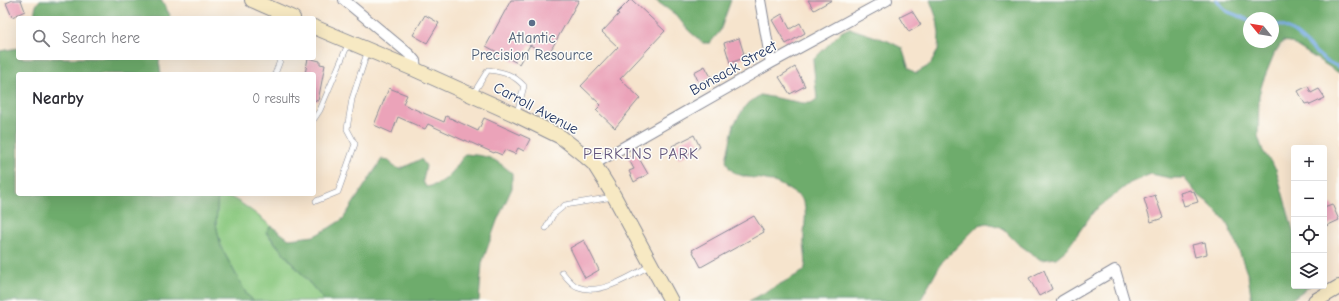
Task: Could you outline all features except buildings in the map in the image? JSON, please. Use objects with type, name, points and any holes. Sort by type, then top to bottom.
[{"type":"street","points":[[252,0],[289,16]]},
{"type":"street","points":[[344,0],[409,54],[415,61],[416,70]]},
{"type":"street","points":[[760,0],[771,63]]},
{"type":"street","name":"Bonsack Street","points":[[594,164],[771,63],[887,0]]},
{"type":"street","name":"Carroll Avenue","points":[[316,28],[473,95],[561,137],[594,164],[614,196],[671,301]]},
{"type":"street","points":[[1062,301],[1115,270],[1124,301]]},
{"type":"street","points":[[1315,301],[1339,287]]},
{"type":"lane","points":[[316,116],[320,110],[349,42]]},
{"type":"lane","points":[[316,201],[338,192],[355,144],[347,129],[352,98],[368,50]]},
{"type":"lane","points":[[276,72],[280,60]]},
{"type":"lane","points":[[473,95],[488,70],[504,72],[518,79],[524,86],[516,115]]},
{"type":"lane","points":[[546,228],[552,215],[565,205],[614,196]]},
{"type":"lane","points":[[562,272],[576,286],[591,290],[616,284],[651,266]]},
{"type":"green space","points":[[40,0],[161,0],[170,15],[35,16],[35,8]]},
{"type":"green space","points":[[655,0],[731,0],[720,31],[710,43],[703,43],[688,30],[676,15]]},
{"type":"green space","points":[[930,0],[1339,0],[1339,73],[1290,42],[1283,41],[1279,47],[1279,12],[1243,12],[1243,48],[1278,48],[1274,54],[1259,95],[1258,136],[1263,151],[1276,169],[1291,223],[1291,289],[1306,289],[1289,301],[1252,301],[1248,276],[1235,240],[1225,220],[1210,204],[1198,195],[1184,178],[1170,178],[1151,174],[1130,183],[1094,211],[1067,249],[1056,258],[1041,260],[1017,243],[1001,227],[987,223],[979,225],[942,262],[920,301],[749,301],[804,271],[806,262],[804,241],[805,212],[804,204],[801,199],[779,184],[764,179],[738,174],[732,171],[728,166],[726,160],[734,124],[746,105],[760,95],[803,103],[811,103],[817,99],[813,60],[841,32],[849,28],[888,41],[902,48],[909,69],[916,73],[930,65],[938,50],[939,34],[937,19]]},
{"type":"green space","points":[[16,48],[16,60],[160,60],[161,72],[16,72],[16,196],[218,196],[216,224],[221,247],[247,295],[254,301],[0,301],[0,51]]},
{"type":"green space","points":[[465,154],[495,160],[512,173],[512,188],[497,221],[482,263],[479,301],[325,301],[266,232],[271,226],[289,239],[314,236],[329,228],[343,219],[382,159],[389,160],[393,166],[400,169],[421,159],[426,166],[423,181],[426,187],[439,183],[445,179],[453,171]]},
{"type":"green space","points":[[218,196],[226,196],[239,202],[271,226],[266,233],[325,301],[254,301],[247,295],[221,247],[216,224]]},
{"type":"waterway","points":[[1217,0],[1226,11],[1243,18]]},
{"type":"waterway","points":[[1279,25],[1293,32],[1322,58],[1339,67]]},
{"type":"place","name":"Atlantic Precision Resource","points":[[532,23]]},
{"type":"district","name":"PERKINS PARK","points":[[641,154]]}]
